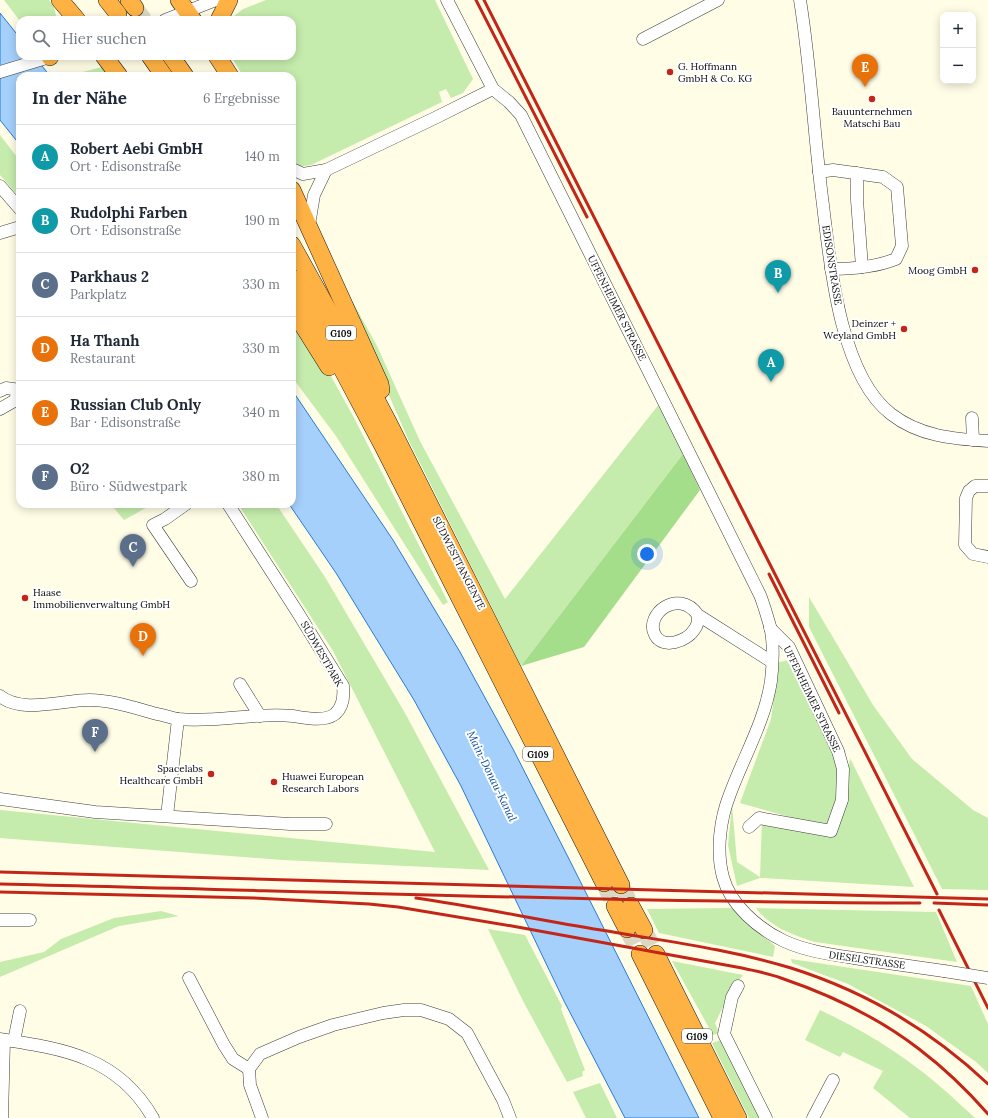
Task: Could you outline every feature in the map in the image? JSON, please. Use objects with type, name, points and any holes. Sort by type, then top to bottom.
[{"type":"highway","points":[[60,0],[64,16]]},
{"type":"highway","points":[[60,0],[74,16]]},
{"type":"highway","points":[[107,0],[118,14]]},
{"type":"highway","points":[[221,16],[229,0]]},
{"type":"highway","points":[[107,60],[116,72]]},
{"type":"highway","points":[[153,60],[161,72]]},
{"type":"highway","points":[[174,60],[182,72]]},
{"type":"highway","points":[[220,60],[227,72]]},
{"type":"highway","points":[[296,198],[380,384],[388,422]]},
{"type":"highway","name":"SÜDWESTTANGENTE","points":[[296,252],[388,422],[621,885]]},
{"type":"highway","name":"SÜDWESTTANGENTE","points":[[296,285],[383,446],[604,883]]},
{"type":"highway","points":[[296,314],[331,370],[383,446]]},
{"type":"highway","points":[[627,929],[623,906],[644,930]]},
{"type":"highway","name":"G109","points":[[722,1118],[648,954],[738,1118]]},
{"type":"street","points":[[180,14],[216,0]]},
{"type":"street","name":"UFFENHEIMER STRASSE","points":[[447,0],[493,89],[509,102],[521,116],[760,594],[770,628],[772,662],[771,681],[758,728],[729,795],[721,827],[720,859],[723,878],[729,891],[737,904],[753,921]]},
{"type":"street","points":[[642,39],[718,0]]},
{"type":"street","name":"EDISONSTRASSE","points":[[800,0],[831,269],[850,348],[862,378],[874,398],[890,413],[913,426],[936,435],[955,439],[988,441]]},
{"type":"street","points":[[0,72],[38,60]]},
{"type":"street","points":[[296,171],[303,174],[326,170],[430,121],[493,89]]},
{"type":"street","points":[[309,225],[314,195],[326,170]]},
{"type":"street","points":[[819,172],[833,170],[883,177],[897,187],[902,246],[896,259],[883,264],[831,269]]},
{"type":"street","points":[[857,173],[857,200],[862,267]]},
{"type":"street","points":[[0,186],[16,204]]},
{"type":"street","points":[[0,233],[16,228]]},
{"type":"street","points":[[0,391],[6,388],[16,389]]},
{"type":"street","points":[[0,409],[14,402],[16,398]]},
{"type":"street","points":[[972,418],[973,440]]},
{"type":"street","points":[[988,486],[975,486],[969,491],[966,498],[965,546],[973,554],[988,557]]},
{"type":"street","points":[[180,508],[165,519],[152,525],[190,580]]},
{"type":"street","name":"SÜDWESTPARK","points":[[0,696],[15,704],[28,705],[89,700],[120,704],[178,719],[226,719],[260,716],[291,716],[314,719],[335,714],[340,707],[344,695],[343,686],[231,508]]},
{"type":"street","points":[[698,615],[772,662]]},
{"type":"street","name":"UFFENHEIMER STRASSE","points":[[749,827],[759,818],[831,831],[842,800],[843,769],[838,751],[789,647],[770,628]]},
{"type":"street","points":[[240,684],[260,716]]},
{"type":"street","points":[[167,816],[178,719]]},
{"type":"street","points":[[0,799],[95,812],[290,824],[326,824]]},
{"type":"street","points":[[0,920],[30,920]]},
{"type":"street","name":"DIESELSTRASSE","points":[[753,921],[769,933],[785,942],[821,953],[988,978]]},
{"type":"street","points":[[189,978],[233,1060],[249,1069]]},
{"type":"street","points":[[738,986],[732,997],[724,1034],[766,1118]]},
{"type":"street","points":[[262,1118],[250,1084],[249,1069],[260,1054],[299,1037],[333,1025],[383,1013],[404,1010],[421,1010],[449,1019],[467,1033],[502,1100],[505,1117]]},
{"type":"street","points":[[2,1118],[6,1040],[20,1011]]},
{"type":"street","points":[[6,1040],[47,1046],[86,1058],[110,1071],[129,1086],[144,1104],[152,1118]]},
{"type":"street","points":[[813,1118],[832,1080]]},
{"type":"green space","points":[[4,0],[49,0],[54,7],[56,16],[16,16]]},
{"type":"green space","points":[[266,0],[435,0],[473,79],[463,93],[451,98],[446,89],[439,92],[442,102],[311,165],[298,167],[296,165],[296,72],[241,72],[233,60],[296,60],[296,16],[234,16],[243,9]]},
{"type":"green space","points":[[102,67],[106,72],[83,72]]},
{"type":"green space","points":[[0,135],[16,156],[16,193],[0,175]]},
{"type":"green space","points":[[333,266],[377,346],[420,441],[505,599],[660,403],[683,454],[521,666],[408,439]]},
{"type":"green space","points":[[296,321],[332,378],[353,416],[448,602],[443,605],[336,436],[296,382]]},
{"type":"green space","points":[[683,454],[700,490],[584,647],[521,666]]},
{"type":"green space","points":[[114,508],[146,508],[124,520]]},
{"type":"green space","points":[[241,508],[279,508],[325,577],[405,713],[489,870],[283,860],[0,838],[0,810],[435,852],[333,651]]},
{"type":"green space","points":[[809,597],[873,705],[912,759],[973,810],[988,818],[988,890],[942,889],[809,627]]},
{"type":"green space","points":[[791,660],[837,757],[840,793],[828,822],[821,826],[740,803],[771,719],[779,662]]},
{"type":"green space","points":[[850,758],[914,887],[760,878],[737,886],[728,845],[732,805],[737,862],[760,877],[762,820],[834,835],[846,790]]},
{"type":"green space","points":[[756,908],[936,912],[957,962],[815,942],[782,930],[762,915]]},
{"type":"green space","points":[[647,909],[738,909],[752,926],[775,946],[773,957],[659,933]]},
{"type":"green space","points":[[161,911],[179,916],[119,926],[0,977],[0,962],[44,952],[61,939],[114,918]]},
{"type":"green space","points":[[488,929],[525,935],[562,1006],[561,1009],[585,1070],[582,1072],[583,1076],[567,1082],[523,1001]]},
{"type":"green space","points":[[791,959],[971,986],[988,1024],[988,1073],[976,1062],[926,1026],[848,984],[792,963]]},
{"type":"green space","points":[[672,961],[743,975],[730,993],[715,1023],[719,1033],[713,1035]]},
{"type":"green space","points":[[820,1010],[855,1028],[904,1058],[935,1082],[975,1118],[910,1118],[873,1088],[883,1071],[843,1052],[840,1057],[805,1040]]},
{"type":"green space","points":[[723,1039],[763,1118],[749,1118],[712,1043]]},
{"type":"green space","points":[[600,1083],[617,1118],[586,1118],[573,1092]]},
{"type":"water","points":[[0,13],[16,33],[16,60],[37,60],[47,72],[16,72],[16,140],[0,120]]},
{"type":"water","name":"Main-Donau-Kanal","points":[[296,396],[393,540],[460,652],[513,749],[699,1118],[625,1118],[564,1001],[461,786],[414,700],[336,573],[292,508],[296,508]]},
{"type":"tunnel","points":[[135,8],[141,16]]},
{"type":"tunnel","points":[[604,883],[615,906]]},
{"type":"tunnel","points":[[621,885],[631,906]]},
{"type":"tunnel","points":[[627,929],[640,954]]},
{"type":"tunnel","points":[[644,930],[656,954]]},
{"type":"railway","points":[[476,0],[587,217]]},
{"type":"railway","points":[[484,0],[937,894]]},
{"type":"railway","points":[[769,574],[839,713]]},
{"type":"railway","points":[[0,872],[988,899]]},
{"type":"railway","points":[[0,884],[690,901],[920,903]]},
{"type":"railway","points":[[0,892],[254,898],[398,907],[512,926],[762,972],[817,991],[853,1008],[887,1027],[919,1049],[937,1064],[964,1088],[988,1114]]},
{"type":"railway","points":[[416,898],[696,946],[768,961],[791,968],[845,988],[896,1015],[944,1047],[988,1084]]},
{"type":"railway","points":[[934,903],[988,905]]},
{"type":"railway","points":[[939,910],[988,1008]]},
{"type":"place","name":"G. Hoffmann GmbH & Co. KG","points":[[670,72]]},
{"type":"place","name":"Russian Club Only","points":[[865,87]]},
{"type":"place","name":"Bauunternehmen Matschi Bau","points":[[872,99]]},
{"type":"place","name":"Moog GmbH","points":[[975,270]]},
{"type":"place","name":"Rudolphi Farben","points":[[778,293]]},
{"type":"place","name":"Deinzer + Weyland GmbH","points":[[904,329]]},
{"type":"place","name":"Robert Aebi GmbH","points":[[771,382]]},
{"type":"place","name":"Parkhaus 2","points":[[133,567]]},
{"type":"place","name":"Haase Immobilienverwaltung GmbH","points":[[25,598]]},
{"type":"place","name":"Ha Thanh","points":[[143,656]]},
{"type":"place","name":"O2","points":[[95,752]]},
{"type":"place","name":"Spacelabs Healthcare GmbH","points":[[211,774]]},
{"type":"place","name":"Huawei European Research Labors","points":[[274,782]]}]
